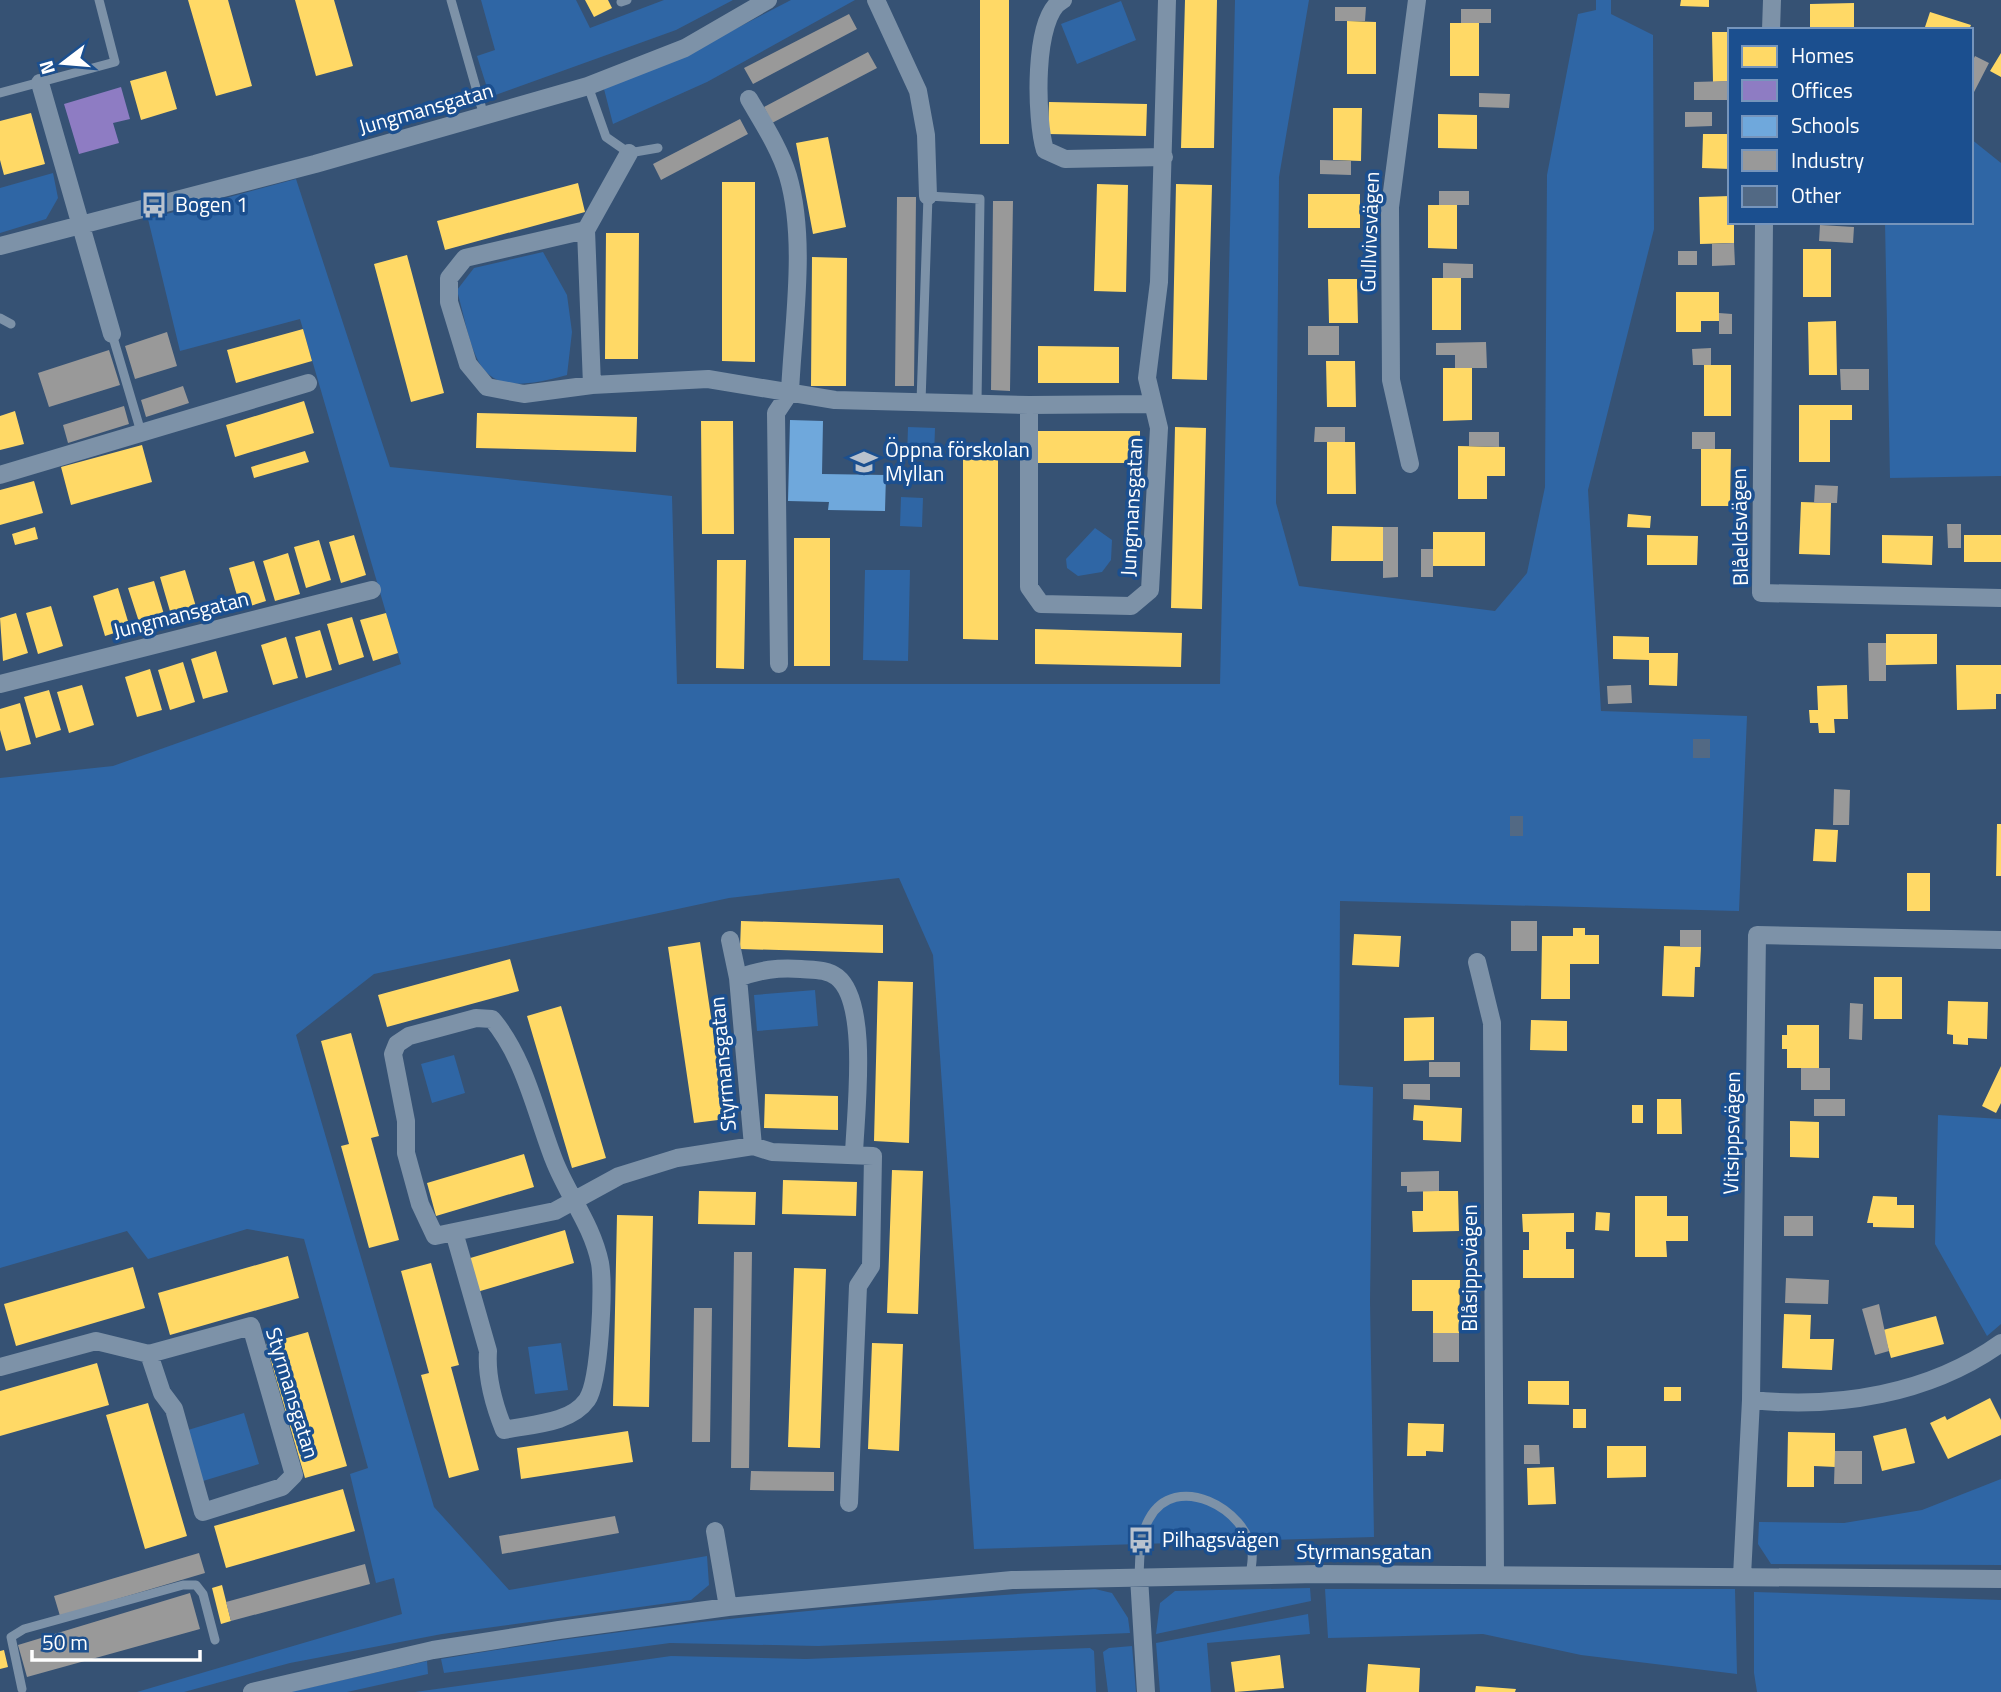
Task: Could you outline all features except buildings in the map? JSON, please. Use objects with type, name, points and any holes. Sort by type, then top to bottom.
[{"type":"street","name":"Jungmansgatan","points":[[0,246],[589,86],[685,48],[768,0]]},
{"type":"street","points":[[876,0],[918,91],[926,135],[928,197]]},
{"type":"street","points":[[1063,0],[1049,16],[1041,45],[1040,131],[1045,150],[1065,159],[1164,157]]},
{"type":"street","name":"Jungmansgatan","points":[[1029,405],[1029,587],[1041,604],[1131,606],[1150,590],[1159,428],[1147,378],[1158,282],[1167,0]]},
{"type":"street","name":"Gullvivsvägen","points":[[1410,464],[1391,380],[1390,207],[1417,0]]},
{"type":"street","points":[[1771,28],[1772,0]]},
{"type":"street","points":[[40,83],[112,334]]},
{"type":"street","points":[[749,99],[766,127],[788,176],[797,232],[790,392],[776,413],[779,664]]},
{"type":"street","points":[[592,385],[586,230],[629,153]]},
{"type":"street","name":"Blåeldsvägen","points":[[1764,224],[1761,593],[2001,598]]},
{"type":"street","points":[[586,230],[465,258],[449,278],[449,302],[468,364],[487,387],[524,394],[592,385],[708,379],[835,400],[1029,405],[1152,404]]},
{"type":"street","points":[[0,475],[308,383]]},
{"type":"street","name":"Jungmansgatan","points":[[0,684],[372,590]]},
{"type":"street","name":"Vitsippsvägen","points":[[1742,1576],[1751,1400],[1757,935],[2001,940]]},
{"type":"street","name":"Styrmansgatan","points":[[730,940],[738,978],[753,1146]]},
{"type":"street","name":"Blåsippsvägen","points":[[1477,962],[1492,1023],[1494,1575]]},
{"type":"street","name":"Styrmansgatan","points":[[454,1232],[555,1211],[619,1176],[677,1158],[753,1146],[772,1152],[853,1155],[857,1025],[850,995],[839,978],[826,971],[783,968],[760,970],[738,978]]},
{"type":"street","points":[[476,1018],[492,1019],[502,1031],[533,1098],[555,1163],[589,1226],[600,1265],[595,1380],[588,1399],[572,1415],[504,1430],[495,1408],[487,1367],[488,1351],[454,1232],[435,1236],[420,1204],[406,1153],[406,1121],[393,1054],[397,1044],[409,1036],[476,1018]]},
{"type":"street","points":[[849,1503],[858,1286],[871,1266],[873,1169],[873,1156],[853,1155]]},
{"type":"street","name":"Styrmansgatan","points":[[0,1367],[96,1341],[149,1354],[251,1326],[293,1475],[291,1478],[282,1487],[203,1512],[174,1409],[162,1392],[149,1354]]},
{"type":"street","points":[[1751,1400],[1821,1402],[1900,1390],[1946,1375],[2001,1343]]},
{"type":"street","points":[[715,1531],[728,1607]]},
{"type":"street","name":"Styrmansgatan","points":[[252,1692],[433,1650],[728,1607],[1012,1580],[1250,1575],[2001,1579]]},
{"type":"street","points":[[1139,1577],[1146,1692]]},
{"type":"lane","points":[[0,93],[115,62],[99,0]]},
{"type":"lane","points":[[451,0],[484,116]]},
{"type":"lane","points":[[589,86],[606,137],[629,153],[658,148]]},
{"type":"lane","points":[[921,402],[928,197],[981,199],[977,403]]},
{"type":"lane","points":[[0,318],[10,324]]},
{"type":"lane","points":[[112,334],[141,432]]},
{"type":"lane","points":[[1139,1577],[1141,1540],[1149,1519],[1157,1507],[1186,1496],[1202,1497],[1231,1516],[1252,1552],[1250,1575]]},
{"type":"lane","points":[[22,1689],[11,1637],[24,1629],[183,1585],[196,1585],[203,1594],[215,1640]]},
{"type":"shaded area","points":[[481,0],[576,0],[590,28],[664,0],[733,0],[676,30],[490,97],[477,56],[495,50]]},
{"type":"shaded area","points":[[791,0],[855,0],[707,82],[613,124],[604,89],[685,55]]},
{"type":"shaded area","points":[[1235,0],[1309,0],[1279,177],[1276,503],[1299,586],[1495,611],[1527,573],[1545,487],[1547,175],[1578,14],[1596,10],[1596,0],[1611,0],[1611,14],[1653,35],[1654,229],[1588,490],[1601,711],[1747,716],[1739,911],[1340,901],[1339,1085],[1373,1087],[1370,1301],[1374,1537],[974,1549],[933,955],[899,878],[729,898],[374,974],[296,1035],[434,1507],[509,1590],[707,1556],[709,1585],[691,1600],[442,1634],[290,1663],[184,1692],[137,1692],[402,1614],[394,1578],[376,1583],[350,1474],[368,1468],[304,1239],[247,1229],[148,1259],[127,1231],[0,1268],[0,778],[113,766],[401,664],[300,319],[180,351],[148,219],[296,179],[390,467],[672,496],[677,684],[1220,684]]},
{"type":"shaded area","points":[[1121,1],[1136,40],[1077,64],[1061,24]]},
{"type":"shaded area","points":[[1973,141],[2001,163],[2001,476],[1890,478],[1885,224],[1973,224]]},
{"type":"shaded area","points":[[53,173],[58,198],[46,219],[0,233],[0,188]]},
{"type":"shaded area","points":[[543,252],[567,295],[572,332],[567,375],[514,384],[497,380],[485,371],[477,358],[457,290],[474,268]]},
{"type":"shaded area","points":[[908,427],[935,428],[934,458],[907,457]]},
{"type":"shaded area","points":[[901,497],[923,498],[922,527],[900,526]]},
{"type":"shaded area","points":[[1095,528],[1112,540],[1111,560],[1102,572],[1078,576],[1067,568],[1066,559]]},
{"type":"shaded area","points":[[865,570],[910,570],[908,661],[863,660]]},
{"type":"shaded area","points":[[815,990],[818,1026],[757,1031],[754,995]]},
{"type":"shaded area","points":[[454,1055],[465,1093],[432,1103],[421,1064]]},
{"type":"shaded area","points":[[1938,1115],[2001,1119],[2001,1324],[1987,1336],[1935,1244]]},
{"type":"shaded area","points":[[561,1343],[568,1390],[535,1394],[528,1347]]},
{"type":"shaded area","points":[[244,1413],[259,1464],[203,1481],[188,1430]]},
{"type":"shaded area","points":[[2001,1479],[2001,1565],[1771,1564],[1758,1544],[1759,1522],[1844,1523],[1922,1510]]},
{"type":"shaded area","points":[[1310,1588],[1311,1601],[1156,1634],[1160,1603],[1175,1591]]},
{"type":"shaded area","points":[[1095,1589],[1112,1593],[1128,1618],[1130,1633],[818,1646],[670,1643],[444,1673],[441,1659],[604,1634],[767,1615]]},
{"type":"shaded area","points":[[1325,1589],[1735,1589],[1737,1674],[1581,1655],[1483,1634],[1328,1638]]},
{"type":"shaded area","points":[[1754,1592],[2001,1600],[2001,1692],[1757,1692],[1754,1673]]},
{"type":"shaded area","points":[[1308,1614],[1310,1634],[1207,1643],[1211,1692],[1160,1692],[1156,1643]]},
{"type":"shaded area","points":[[1132,1646],[1136,1692],[1108,1692],[1103,1652],[1109,1648]]},
{"type":"shaded area","points":[[1090,1648],[1094,1651],[1096,1692],[415,1692],[671,1656],[806,1659]]},
{"type":"shaded area","points":[[427,1661],[428,1674],[347,1692],[289,1692]]},
{"type":"place","name":"Bogen 1","points":[[154,205]]},
{"type":"place","name":"Öppna förskolan Myllan","points":[[864,462]]},
{"type":"place","name":"Pilhagsvägen","points":[[1141,1540]]}]
